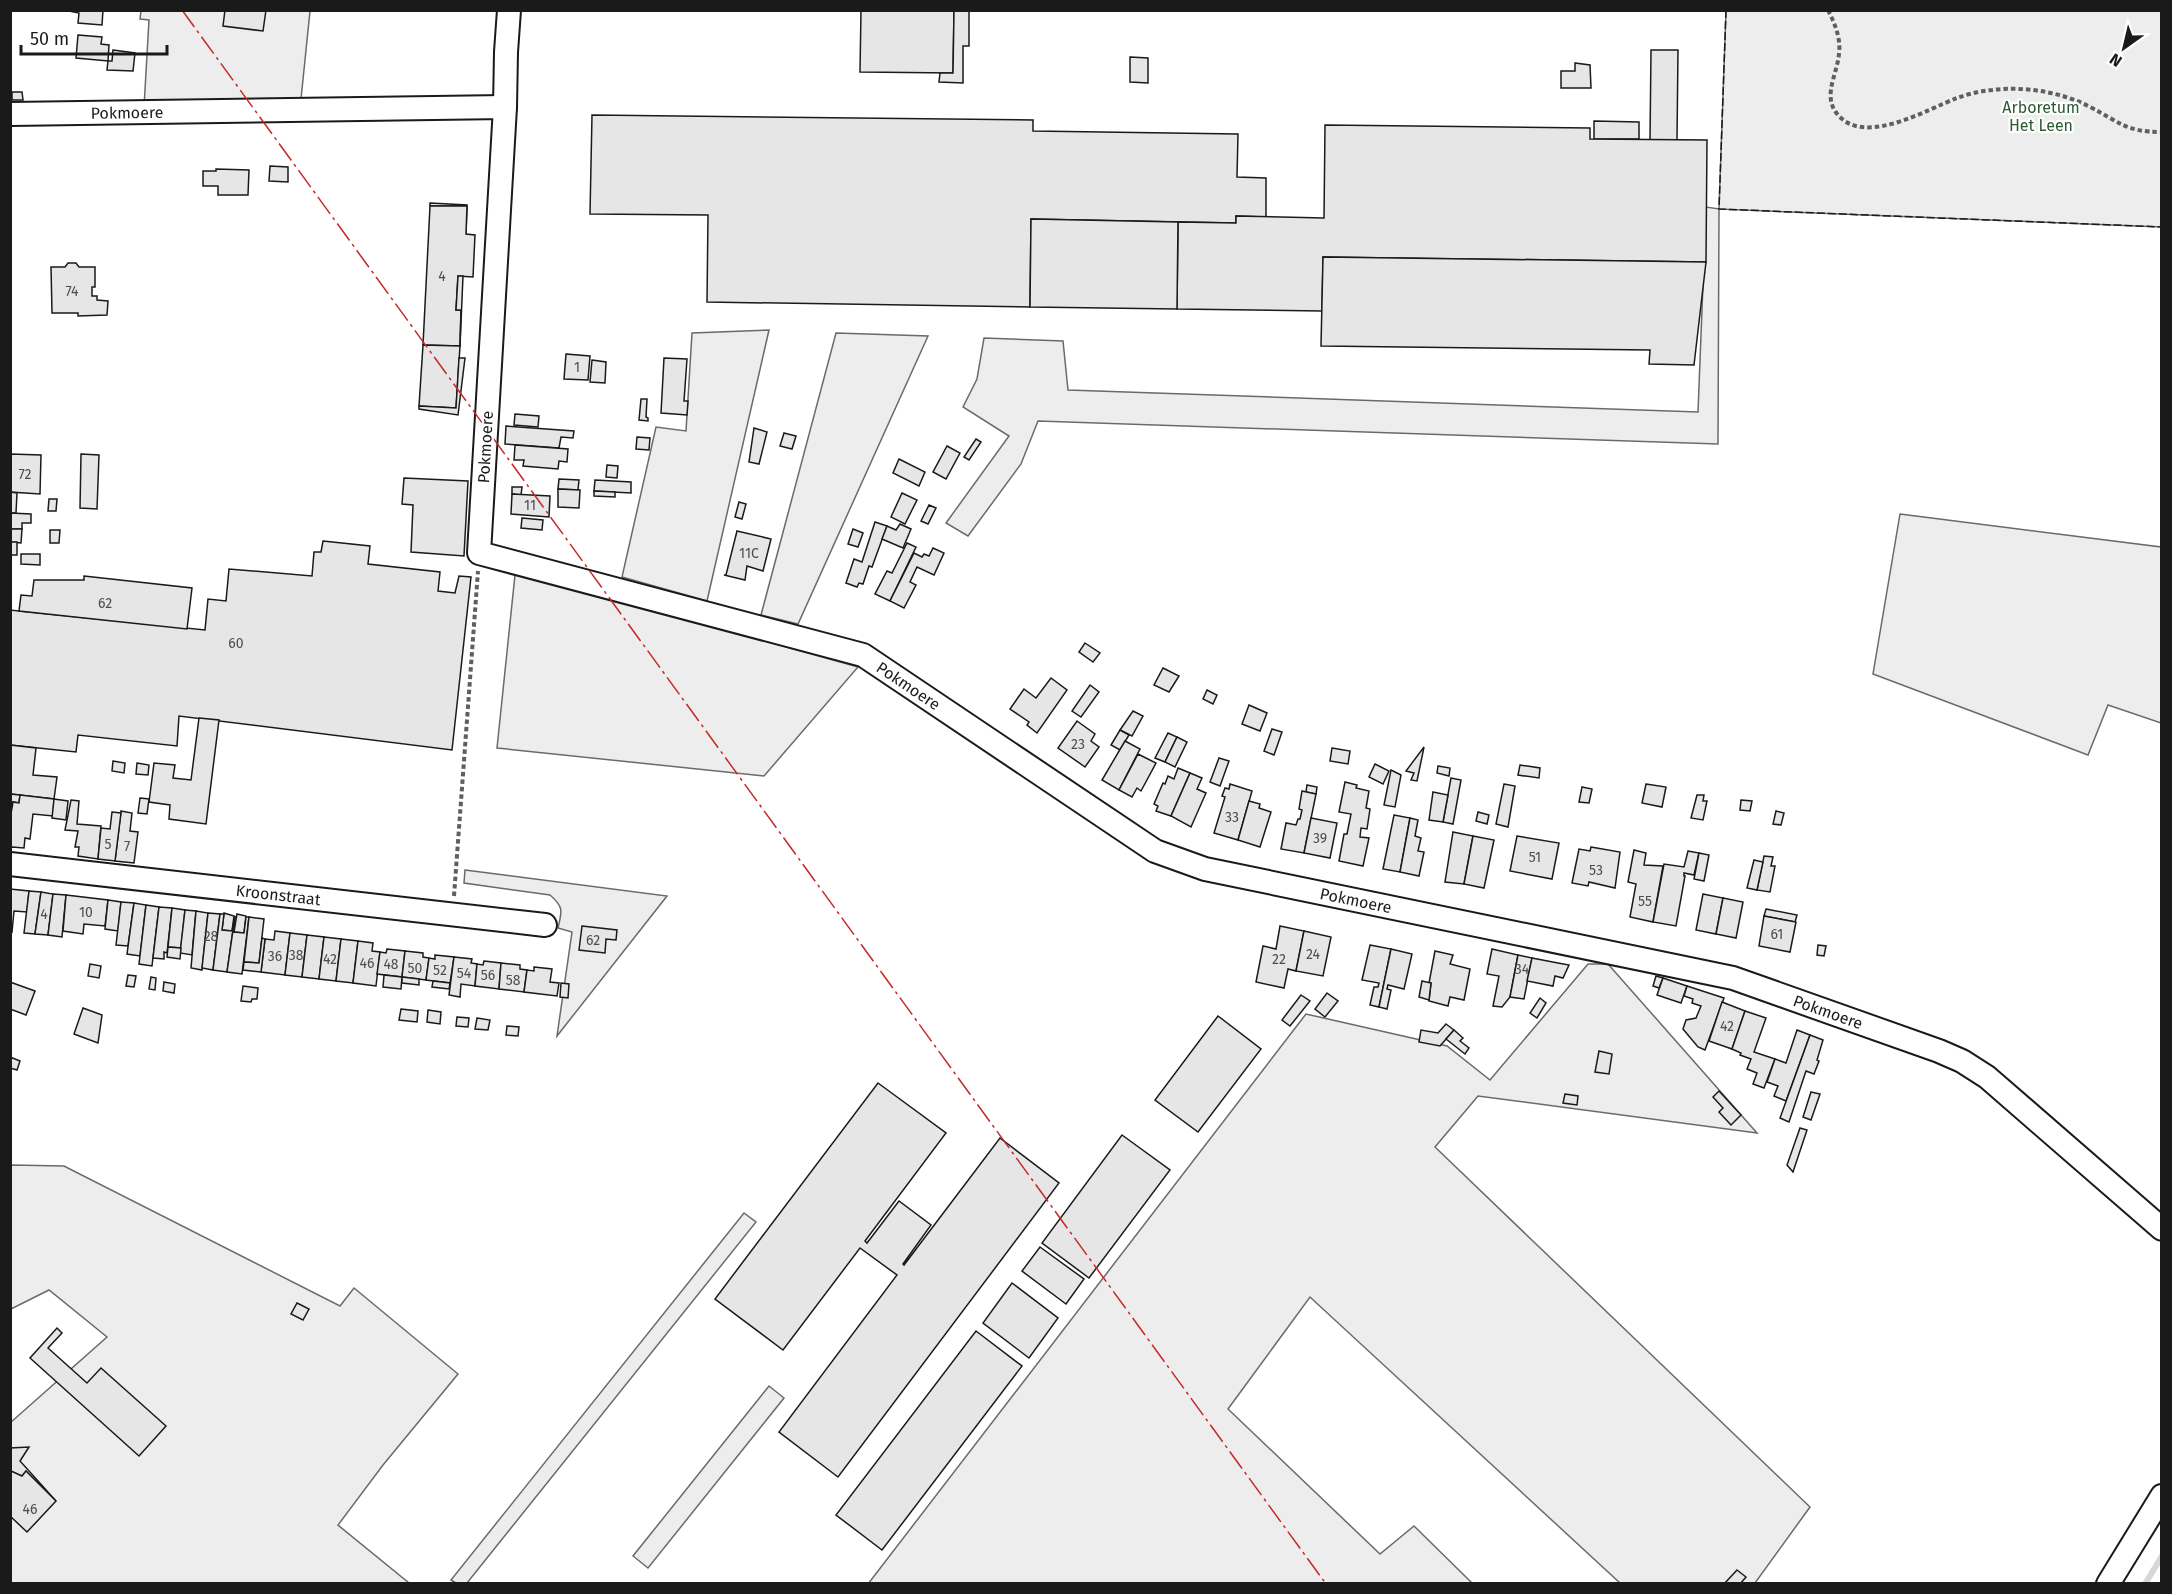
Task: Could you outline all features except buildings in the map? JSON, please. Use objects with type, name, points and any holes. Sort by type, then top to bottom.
[{"type":"street","points":[[505,107],[509,10]]},
{"type":"street","name":"Pokmoere","points":[[10,114],[505,107],[479,553],[863,655],[1155,851],[1205,869],[1733,978],[1939,1051],[1962,1061],[1987,1077],[2162,1229]]},
{"type":"street","name":"Kroonstraat","points":[[10,864],[544,925]]},
{"type":"street","points":[[2108,1584],[2162,1496]]},
{"type":"path","points":[[1828,10],[1835,25],[1839,44],[1838,62],[1830,86],[1832,105],[1841,118],[1850,124],[1859,127],[1883,126],[1960,97],[1994,89],[2009,89],[2061,96],[2091,107],[2121,126],[2140,131],[2162,132]]},
{"type":"path","points":[[453,914],[479,553]]},
{"type":"green space","points":[[141,11],[310,11],[301,99],[144,107],[149,20],[140,19]]},
{"type":"green space","name":"Arboretum Het Leen","points":[[1726,11],[2161,11],[2161,227],[1719,209]]},
{"type":"green space","points":[[1706,207],[1719,209],[1718,444],[1038,421],[1021,464],[968,536],[946,523],[1009,436],[963,407],[977,379],[984,338],[1063,341],[1068,390],[1698,412]]},
{"type":"green space","points":[[769,330],[707,601],[622,577],[656,427],[686,431],[692,333]]},
{"type":"green space","points":[[836,333],[928,336],[798,624],[761,615]]},
{"type":"green space","points":[[1900,514],[2161,547],[2161,723],[2108,705],[2088,755],[1873,674]]},
{"type":"green space","points":[[515,575],[533,576],[858,667],[764,776],[497,748]]},
{"type":"green space","points":[[465,870],[667,896],[557,1036],[572,932],[558,928],[560,906],[550,895],[464,883]]},
{"type":"green space","points":[[1588,964],[1608,964],[1757,1133],[1478,1096],[1435,1147],[1810,1507],[1755,1583],[1620,1583],[1310,1297],[1228,1409],[1380,1554],[1414,1526],[1472,1583],[868,1584],[1306,1014],[1447,1046],[1490,1080]]},
{"type":"green space","points":[[11,1165],[64,1166],[340,1306],[354,1288],[458,1374],[383,1465],[338,1525],[409,1583],[11,1583],[10,1423],[107,1337],[49,1290],[11,1309]]},
{"type":"green space","points":[[744,1213],[756,1222],[467,1583],[456,1583],[451,1580]]},
{"type":"green space","points":[[769,1386],[784,1398],[648,1568],[633,1556]]},
{"type":"waterway","points":[[2145,1584],[2162,1556]]},
{"type":"fence","points":[[1726,10],[1719,209],[2162,227]]},
{"type":"power","points":[[182,10],[1326,1584]]}]
